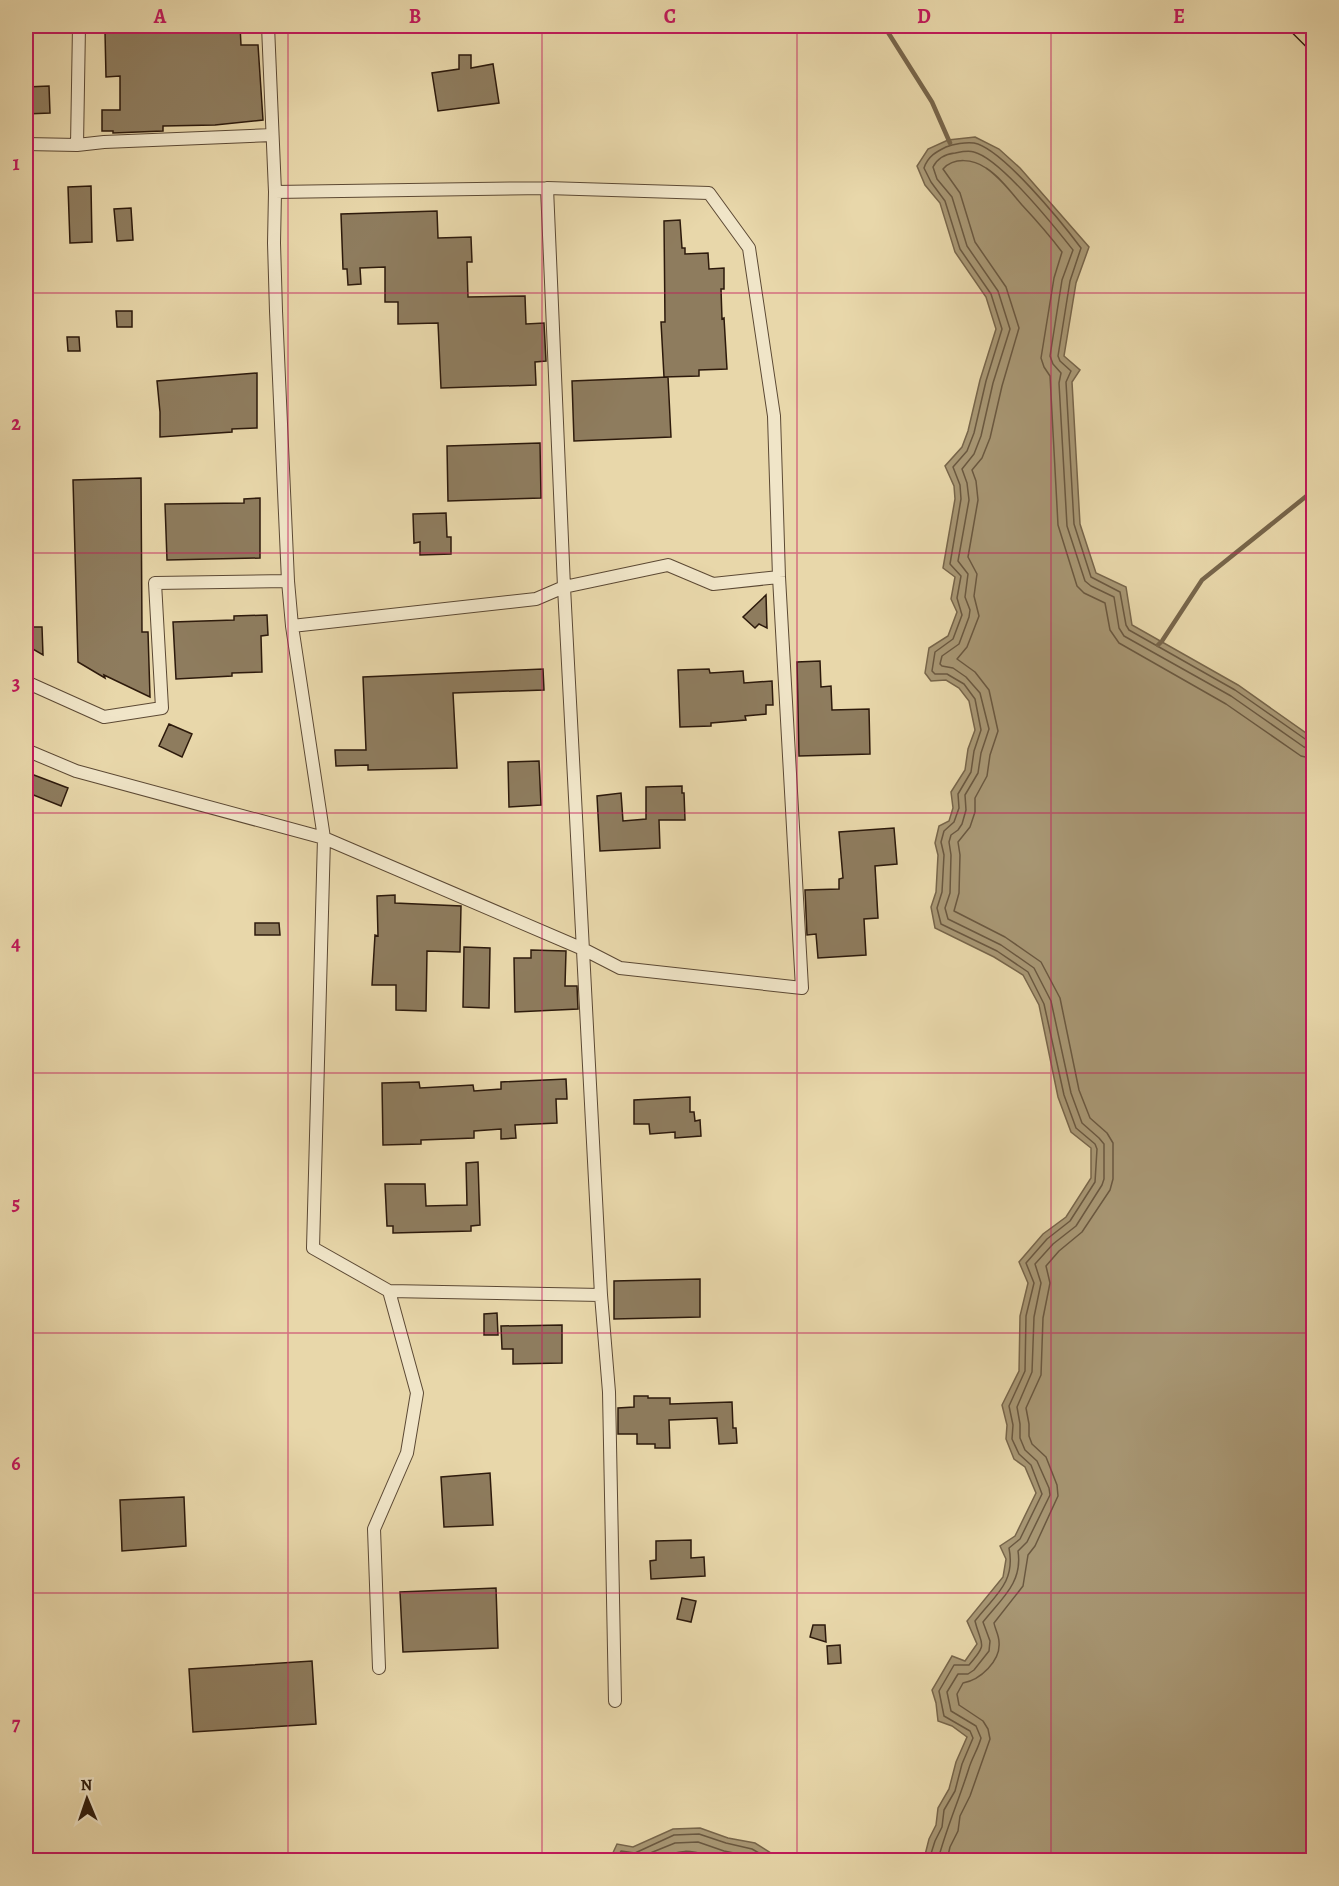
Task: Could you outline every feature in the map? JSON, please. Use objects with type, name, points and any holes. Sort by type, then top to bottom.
[{"type":"highway","points":[[1302,26],[1314,38]]},
{"type":"street","points":[[77,145],[79,26]]},
{"type":"street","points":[[267,26],[288,581],[292,626],[324,838],[313,1248],[389,1291],[601,1295]]},
{"type":"street","points":[[26,144],[77,145],[272,135]]},
{"type":"street","points":[[26,750],[76,771],[324,838],[583,949],[620,968],[802,988],[779,577],[774,416],[748,248],[708,192],[547,188],[275,192]]},
{"type":"street","points":[[547,188],[564,587],[601,1295],[609,1392],[615,1701]]},
{"type":"street","points":[[292,626],[536,599],[564,587],[669,565],[713,584],[779,577]]},
{"type":"street","points":[[26,682],[104,717],[162,708],[155,584],[288,581]]},
{"type":"street","points":[[379,1668],[374,1529],[407,1453],[417,1393],[389,1291]]},
{"type":"water","points":[[975,137],[999,149],[1020,168],[1089,247],[1076,283],[1064,356],[1080,370],[1072,382],[1080,524],[1096,573],[1126,587],[1132,625],[1238,685],[1313,738],[1313,1860],[922,1860],[936,1825],[938,1808],[949,1789],[956,1762],[967,1737],[952,1726],[938,1721],[932,1690],[952,1656],[965,1661],[977,1644],[967,1621],[1003,1577],[1006,1559],[1000,1546],[1015,1536],[1036,1493],[1025,1467],[1014,1459],[1006,1439],[1007,1425],[1002,1405],[1019,1371],[1020,1316],[1028,1283],[1019,1262],[1043,1234],[1066,1217],[1091,1178],[1091,1148],[1071,1132],[1058,1097],[1039,1005],[1023,975],[994,957],[935,928],[931,907],[936,892],[938,855],[935,843],[939,826],[949,821],[953,808],[951,792],[965,770],[968,749],[975,730],[969,701],[959,688],[946,680],[931,681],[925,673],[929,648],[948,636],[957,612],[951,599],[955,577],[943,568],[955,499],[954,486],[945,466],[962,447],[968,431],[980,380],[996,329],[986,297],[955,252],[940,203],[925,185],[917,166],[928,149],[948,140]]},
{"type":"water","points":[[700,1828],[728,1838],[755,1843],[782,1860],[603,1860],[611,1857],[617,1844],[633,1847],[673,1829]]},
{"type":"water","points":[[471,1853],[491,1854],[496,1860],[467,1860]]},
{"type":"building","points":[[240,26],[241,45],[258,45],[263,120],[215,125],[163,126],[163,131],[113,133],[113,131],[102,131],[102,110],[120,110],[120,76],[106,77],[105,32]]},
{"type":"building","points":[[459,55],[471,55],[471,68],[493,64],[499,103],[438,111],[432,73],[459,69]]},
{"type":"building","points":[[49,86],[50,113],[26,114],[26,87]]},
{"type":"building","points":[[91,186],[92,242],[70,243],[68,187]]},
{"type":"building","points":[[131,208],[133,240],[117,241],[114,209]]},
{"type":"building","points":[[437,211],[438,238],[471,237],[472,262],[467,262],[468,297],[525,296],[526,324],[544,323],[546,361],[535,362],[536,385],[441,388],[438,323],[398,324],[398,302],[385,302],[385,267],[360,268],[361,284],[348,285],[347,269],[343,269],[341,214]]},
{"type":"building","points":[[680,220],[682,248],[685,248],[685,254],[708,253],[709,269],[724,268],[724,289],[721,289],[727,369],[699,370],[699,376],[664,377],[661,322],[665,322],[664,221]]},
{"type":"building","points":[[116,311],[132,311],[132,327],[117,327]]},
{"type":"building","points":[[67,337],[79,337],[80,351],[68,351]]},
{"type":"building","points":[[257,373],[257,428],[160,437],[157,381]]},
{"type":"building","points":[[668,377],[671,437],[574,441],[572,381]]},
{"type":"building","points":[[540,443],[541,498],[448,501],[447,446]]},
{"type":"building","points":[[141,478],[142,632],[148,632],[150,697],[104,675],[105,678],[78,662],[73,480]]},
{"type":"building","points":[[260,498],[260,558],[167,560],[165,504],[244,503],[244,499]]},
{"type":"building","points":[[446,513],[447,537],[451,537],[451,554],[420,555],[420,542],[414,543],[413,514]]},
{"type":"building","points":[[766,595],[767,628],[759,624],[755,628],[743,617]]},
{"type":"building","points":[[267,615],[268,635],[261,636],[262,672],[176,679],[173,622],[234,620],[234,616]]},
{"type":"building","points":[[26,627],[42,627],[43,655],[26,645]]},
{"type":"building","points":[[820,661],[821,687],[831,686],[832,710],[869,709],[870,754],[799,756],[797,662]]},
{"type":"building","points":[[543,669],[544,690],[453,693],[457,768],[368,770],[368,765],[336,766],[335,750],[366,750],[363,677]]},
{"type":"building","points":[[709,669],[710,673],[743,671],[744,683],[772,681],[773,705],[766,705],[766,714],[745,716],[746,720],[711,723],[711,726],[680,727],[678,670]]},
{"type":"building","points":[[169,724],[192,734],[182,757],[159,746]]},
{"type":"building","points":[[539,761],[541,805],[509,807],[508,762]]},
{"type":"building","points":[[26,772],[68,788],[61,806],[26,792]]},
{"type":"building","points":[[682,786],[685,820],[659,820],[660,848],[600,851],[597,796],[621,793],[623,821],[646,819],[646,787]]},
{"type":"building","points":[[894,828],[897,864],[875,866],[878,918],[864,919],[866,955],[818,958],[816,934],[807,935],[805,890],[839,889],[839,879],[843,878],[839,832]]},
{"type":"building","points":[[395,895],[395,903],[461,906],[460,952],[427,951],[426,1011],[396,1010],[396,985],[372,985],[375,935],[378,936],[377,896]]},
{"type":"building","points":[[255,923],[279,923],[280,935],[255,935]]},
{"type":"building","points":[[464,947],[490,948],[489,1008],[463,1007]]},
{"type":"building","points":[[531,950],[566,951],[565,986],[577,986],[578,1009],[515,1012],[514,958],[531,958]]},
{"type":"building","points":[[566,1079],[567,1099],[556,1099],[557,1123],[515,1125],[516,1138],[501,1139],[501,1129],[474,1131],[474,1138],[421,1140],[421,1144],[383,1145],[382,1083],[419,1082],[420,1088],[473,1085],[474,1091],[501,1089],[501,1082]]},
{"type":"building","points":[[690,1097],[690,1112],[694,1112],[695,1121],[700,1120],[701,1136],[675,1138],[675,1132],[650,1134],[649,1124],[634,1124],[634,1100]]},
{"type":"building","points":[[478,1162],[480,1225],[471,1226],[471,1231],[393,1233],[393,1226],[387,1226],[385,1184],[425,1184],[426,1206],[467,1205],[466,1163]]},
{"type":"building","points":[[700,1279],[700,1317],[614,1319],[614,1281]]},
{"type":"building","points":[[497,1313],[498,1335],[484,1335],[484,1314]]},
{"type":"building","points":[[562,1325],[562,1363],[513,1364],[513,1349],[502,1349],[501,1326]]},
{"type":"building","points":[[634,1396],[670,1398],[670,1404],[732,1402],[733,1428],[736,1428],[737,1443],[719,1444],[717,1418],[669,1420],[670,1448],[655,1448],[655,1444],[637,1444],[637,1434],[618,1434],[618,1408],[634,1407]]},
{"type":"building","points":[[490,1473],[493,1525],[444,1527],[441,1477]]},
{"type":"building","points":[[184,1497],[186,1546],[122,1551],[120,1500]]},
{"type":"building","points":[[691,1540],[691,1558],[704,1557],[705,1576],[651,1579],[650,1561],[656,1560],[656,1541]]},
{"type":"building","points":[[496,1588],[498,1648],[403,1652],[400,1592]]},
{"type":"building","points":[[682,1598],[696,1601],[691,1622],[677,1619]]},
{"type":"building","points":[[813,1625],[825,1625],[826,1642],[810,1637]]},
{"type":"building","points":[[840,1645],[841,1663],[828,1664],[827,1646]]},
{"type":"building","points":[[312,1661],[316,1724],[193,1732],[189,1669]]},
{"type":"waterway","points":[[884,26],[932,102],[950,143]]},
{"type":"waterway","points":[[1158,645],[1202,580],[1314,490]]}]
